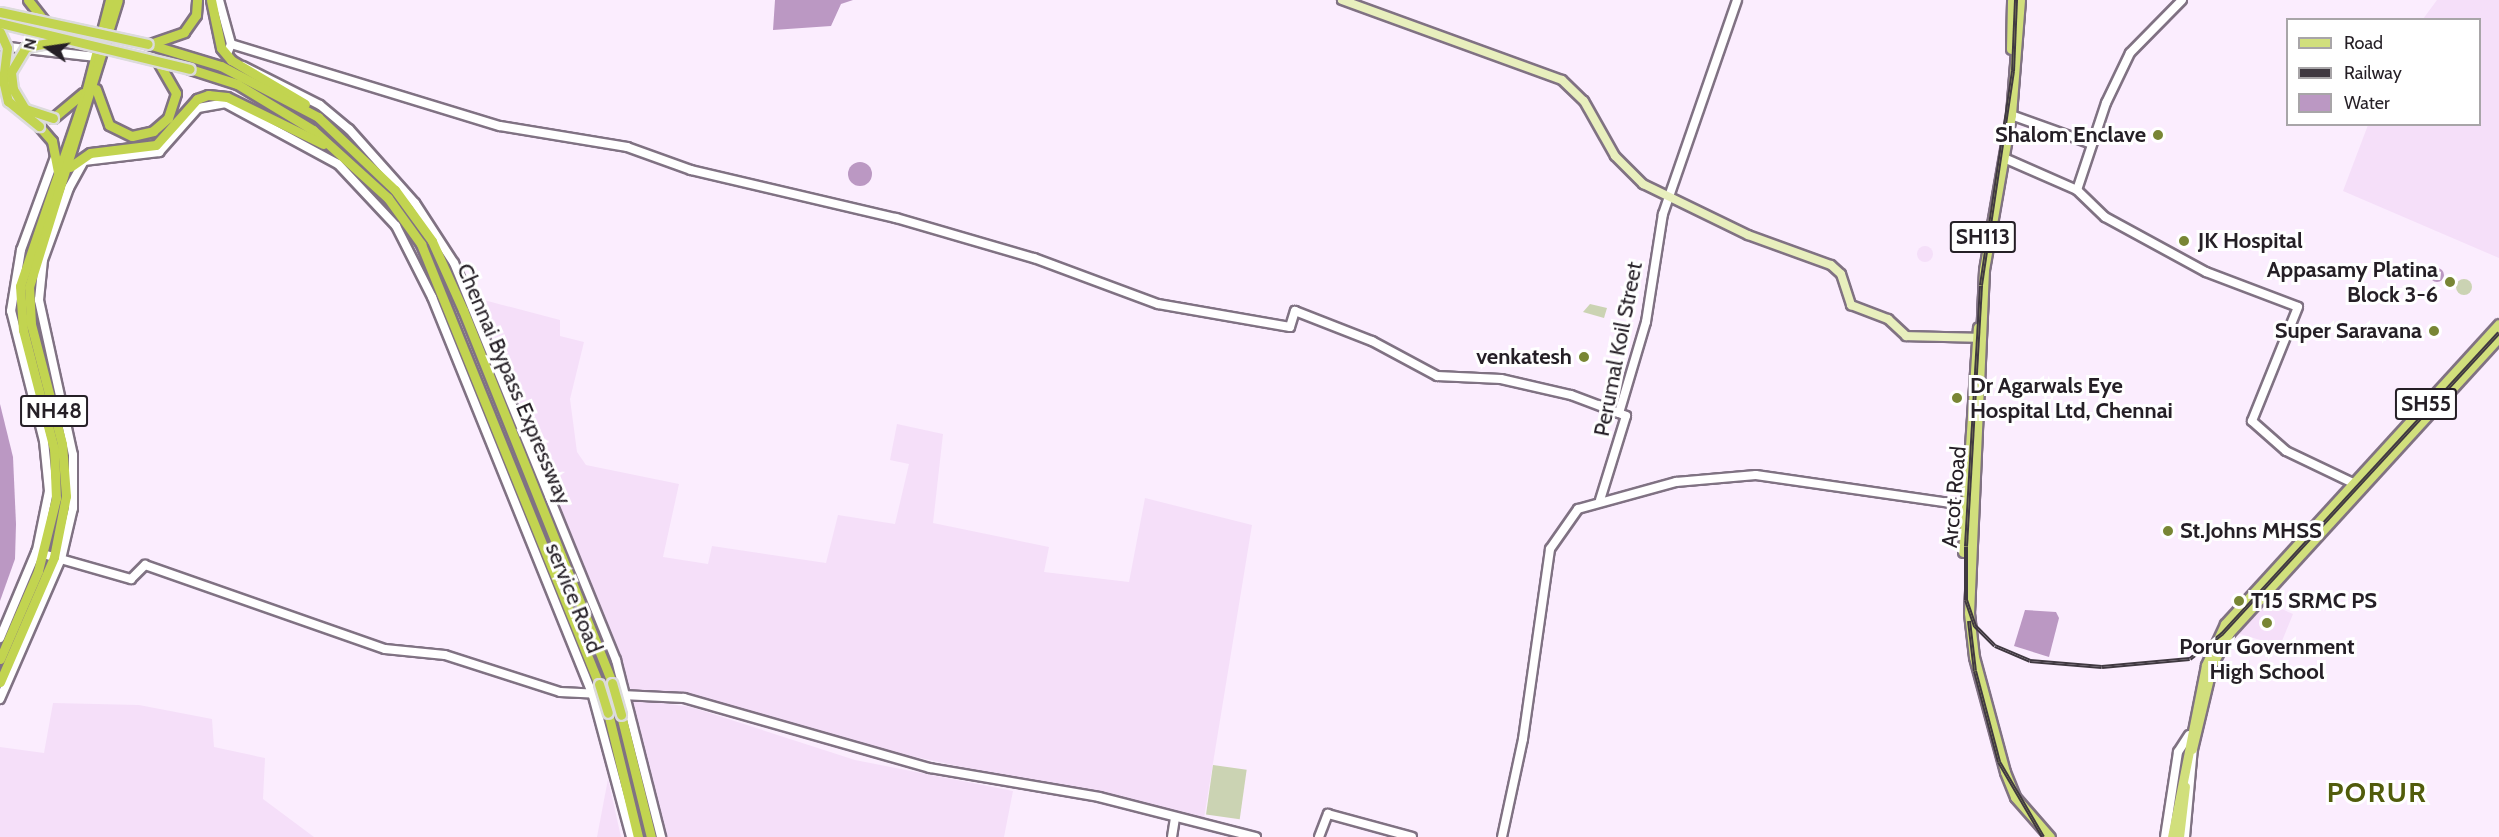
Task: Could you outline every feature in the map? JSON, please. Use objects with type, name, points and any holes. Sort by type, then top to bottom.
[{"type":"highway","points":[[28,0],[45,22]]},
{"type":"highway","points":[[110,0],[91,87],[101,115],[109,125],[132,136],[153,131],[168,118],[176,93],[155,58]]},
{"type":"highway","points":[[83,42],[39,42],[26,47],[14,65],[11,80],[19,101],[34,113],[53,118],[91,87],[118,0]]},
{"type":"highway","points":[[148,44],[184,32],[196,15],[197,0]]},
{"type":"highway","points":[[211,0],[227,54],[239,65],[318,117]]},
{"type":"highway","name":"Chennai Bypass Expressway","points":[[0,12],[148,44],[222,66],[318,117],[375,168],[432,241],[578,586],[612,683],[651,837]]},
{"type":"highway","points":[[0,23],[83,42]]},
{"type":"highway","points":[[0,32],[7,48],[3,80],[8,100],[50,136],[56,155],[66,173],[90,153],[156,145],[197,99],[208,95],[227,97],[354,162]]},
{"type":"highway","name":"Chennai Bypass Expressway","points":[[83,42],[155,58],[237,84],[354,162],[421,244],[600,684],[638,837]]},
{"type":"highway","name":"NH48","points":[[0,682],[49,556],[66,496],[65,459],[29,302],[38,250],[66,173],[91,87]]},
{"type":"highway","name":"NH48","points":[[0,659],[49,556],[56,509],[56,465],[19,300],[39,211],[66,173]]},
{"type":"main road","points":[[1342,0],[1562,80],[1584,102],[1629,173],[1669,198],[1740,230],[1834,266],[1851,305],[1888,319],[1908,338],[1981,336]]},
{"type":"main road","name":"Arcot Road","points":[[2012,0],[2008,97],[1985,225],[1981,336],[1965,505],[1962,592],[1977,679],[2000,774],[2012,800],[2042,837]]},
{"type":"main road","name":"Arcot Road","points":[[2020,0],[2011,115],[1984,270],[1968,573],[1977,679],[2015,797],[2050,837]]},
{"type":"main road","name":"SH55","points":[[2384,456],[2499,324]]},
{"type":"main road","name":"SH55","points":[[2180,837],[2190,751],[2189,735],[2214,641],[2353,488],[2499,337]]},
{"type":"main road","name":"SH55","points":[[2172,837],[2190,751],[2221,645],[2279,570]]},
{"type":"street","points":[[219,0],[231,44],[227,54]]},
{"type":"street","name":"Perumal Koil Street","points":[[1600,501],[1626,416],[1619,413],[1642,339],[1669,198],[1737,0]]},
{"type":"street","points":[[2077,190],[2092,144],[2130,53],[2182,0]]},
{"type":"street","points":[[231,44],[500,126],[627,147],[690,170],[896,218],[1034,258],[1158,304],[1290,327],[1295,311],[1372,341],[1437,376],[1501,379],[1571,394],[1619,413]]},
{"type":"street","points":[[0,46],[56,48],[96,57]]},
{"type":"street","points":[[239,65],[284,83],[349,129],[415,202],[448,254],[477,312],[625,694],[661,837]]},
{"type":"street","name":"service Road","points":[[66,173],[89,159],[159,152],[198,108],[225,104],[338,164],[396,226],[432,297],[593,696],[631,837]]},
{"type":"street","points":[[2011,115],[2092,144]]},
{"type":"street","points":[[39,211],[56,155]]},
{"type":"street","points":[[2004,158],[2077,190],[2105,217],[2206,272],[2298,307],[2252,421],[2286,451],[2353,488]]},
{"type":"street","points":[[1502,837],[1523,739],[1550,549],[1569,517],[1600,501],[1695,479],[1756,475],[1965,505]]},
{"type":"street","points":[[49,556],[131,579],[145,565],[385,649],[445,655],[560,692],[593,696],[625,694],[684,698],[930,768],[1099,797],[1256,837]]},
{"type":"street","points":[[0,639],[49,556]]},
{"type":"street","points":[[0,699],[49,556]]},
{"type":"street","points":[[2165,837],[2178,752],[2189,735]]},
{"type":"street","points":[[2185,837],[2190,751]]},
{"type":"street","points":[[1318,837],[1323,818],[1333,814],[1412,837]]},
{"type":"street","points":[[1172,837],[1175,817]]},
{"type":"shaded area","points":[[2437,0],[2499,0],[2499,258],[2343,191],[2368,126],[2481,126],[2481,18],[2424,18]]},
{"type":"shaded area","points":[[1925,246],[1933,254],[1925,262],[1917,254]]},
{"type":"shaded area","points":[[480,299],[560,320],[560,336],[584,342],[570,399],[577,452],[586,465],[679,484],[663,557],[708,564],[712,546],[826,563],[838,515],[895,524],[909,464],[890,460],[897,424],[943,434],[933,523],[1049,547],[1044,572],[1129,582],[1145,498],[1252,525],[1204,818],[830,739],[713,701],[631,690]]},
{"type":"shaded area","name":"Porur Government High School","points":[[2263,601],[2293,614],[2280,646],[2237,633]]},
{"type":"shaded area","points":[[632,699],[691,707],[855,760],[1013,791],[1004,837],[666,837]]},
{"type":"shaded area","points":[[53,703],[139,705],[212,719],[214,747],[265,758],[263,799],[314,837],[0,837],[0,747],[44,753]]},
{"type":"shaded area","points":[[608,779],[621,837],[597,837]]},
{"type":"green space","points":[[2464,279],[2472,287],[2464,295],[2456,287]]},
{"type":"green space","points":[[1590,304],[1607,308],[1604,318],[1583,312]]},
{"type":"green space","points":[[1213,765],[1247,770],[1240,819],[1206,815]]},
{"type":"water","points":[[775,0],[853,0],[841,4],[831,26],[773,30]]},
{"type":"water","points":[[860,162],[865,163],[871,169],[871,179],[865,185],[860,186],[855,185],[849,179],[848,174],[849,169],[855,163]]},
{"type":"water","points":[[2434,268],[2440,268],[2444,275],[2440,282],[2434,282],[2430,278],[2430,272]]},
{"type":"water","points":[[0,404],[13,457],[16,524],[15,559],[0,601]]},
{"type":"water","points":[[2025,610],[2056,612],[2059,618],[2049,657],[2014,646]]},
{"type":"railway","points":[[2016,0],[2013,71],[1981,286],[1966,547],[1966,600],[1975,626],[1995,646],[2030,661],[2102,667],[2190,659],[2222,634],[2499,333]]},
{"type":"railway","points":[[1969,621],[1975,671],[1999,762],[2043,837]]},
{"type":"place","name":"Shalom Enclave","points":[[2158,135]]},
{"type":"place","name":"JK Hospital","points":[[2184,241]]},
{"type":"place","name":"Appasamy Platina Block 3-6","points":[[2450,282]]},
{"type":"place","name":"Super Saravana","points":[[2434,331]]},
{"type":"place","name":"venkatesh","points":[[1584,357]]},
{"type":"place","name":"Dr Agarwals Eye Hospital Ltd, Chennai","points":[[1957,398]]},
{"type":"place","name":"St.Johns MHSS","points":[[2168,531]]},
{"type":"place","name":"T15 SRMC PS","points":[[2239,601]]},
{"type":"place","name":"Porur Government High School","points":[[2267,623]]},
{"type":"district","name":"PORUR","points":[[2377,792]]}]
